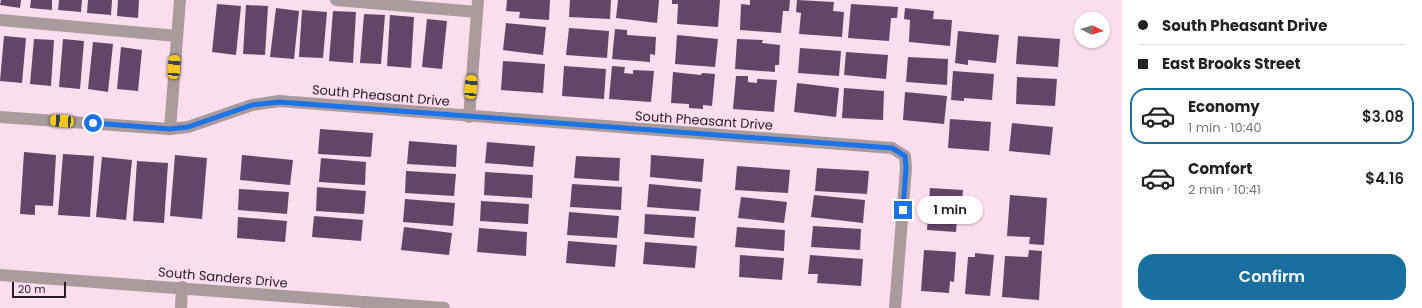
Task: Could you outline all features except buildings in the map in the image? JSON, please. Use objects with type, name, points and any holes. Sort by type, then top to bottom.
[{"type":"street","points":[[170,129],[180,0]]},
{"type":"street","points":[[336,0],[477,6],[469,117]]},
{"type":"street","points":[[0,20],[177,36]]},
{"type":"street","name":"South Pheasant Drive","points":[[0,117],[170,129],[188,127],[252,105],[279,102],[892,148],[905,156],[906,168],[895,308]]},
{"type":"street","name":"South Sanders Drive","points":[[0,274],[182,287],[327,304],[444,308]]},
{"type":"street","points":[[181,308],[182,287]]},
{"type":"route","points":[[93,123],[170,129],[188,127],[210,120],[232,110],[252,105],[279,102],[892,148],[905,156],[906,168],[903,210]]}]
